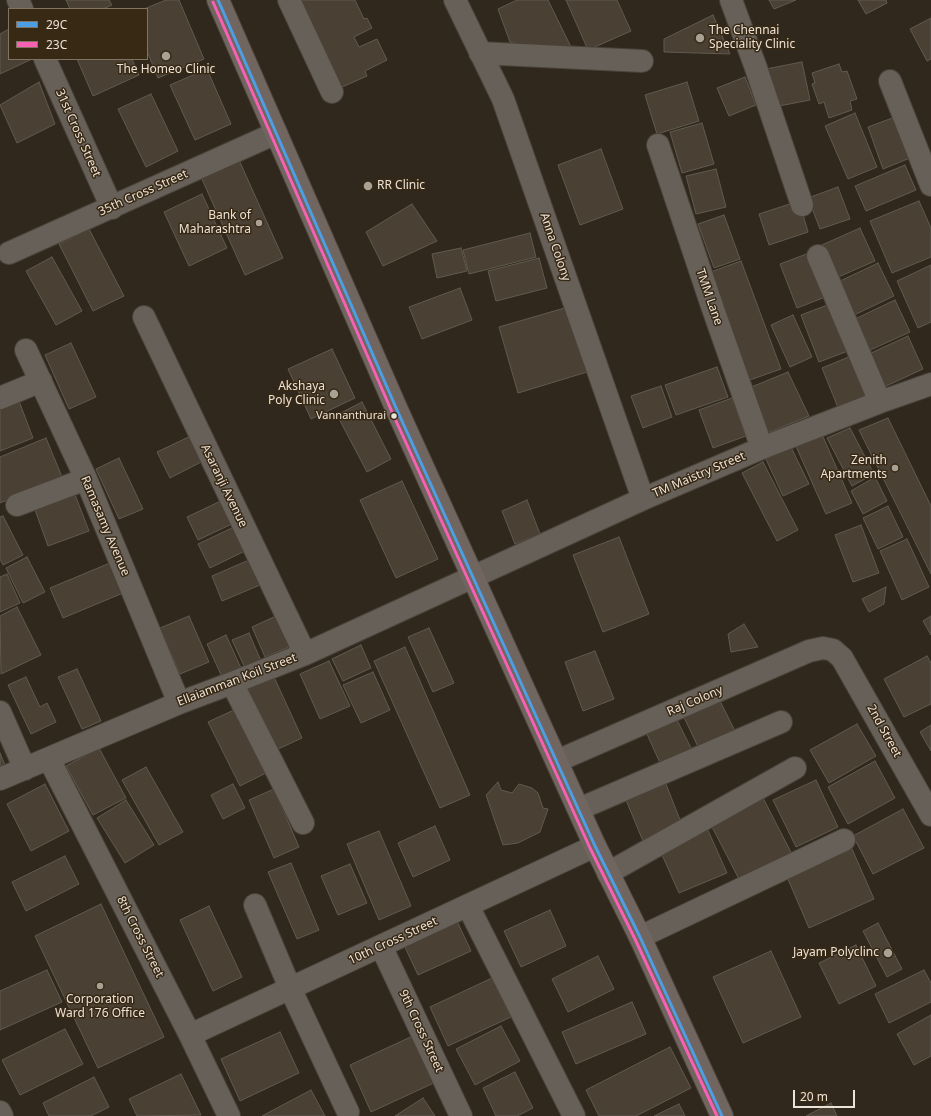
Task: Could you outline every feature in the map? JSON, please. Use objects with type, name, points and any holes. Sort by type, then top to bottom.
[{"type":"main road","points":[[218,0],[397,410],[595,846],[640,937],[722,1116]]},
{"type":"street","points":[[289,0],[332,92]]},
{"type":"street","name":"Anna Colony","points":[[455,0],[503,99],[643,499]]},
{"type":"street","points":[[731,0],[802,204]]},
{"type":"street","points":[[480,53],[642,61]]},
{"type":"street","name":"31st Cross Street","points":[[45,60],[112,208]]},
{"type":"street","points":[[890,81],[931,185]]},
{"type":"street","name":"35th Cross Street","points":[[9,253],[276,133]]},
{"type":"street","name":"TMM Lane","points":[[658,144],[762,448]]},
{"type":"street","points":[[818,256],[880,402]]},
{"type":"street","name":"Asaranji Avenue","points":[[144,318],[305,654]]},
{"type":"street","name":"Ramasamy Avenue","points":[[26,350],[86,479],[179,703]]},
{"type":"street","points":[[0,398],[41,381]]},
{"type":"street","name":"TM Maistry Street","points":[[473,577],[643,499],[762,448],[880,402],[931,384]]},
{"type":"street","points":[[17,505],[86,479]]},
{"type":"street","name":"Ellaiamman Koil Street","points":[[0,780],[179,703],[305,654],[473,577]]},
{"type":"street","name":"Raj Colony","points":[[557,761],[809,651],[823,648],[833,650]]},
{"type":"street","name":"2nd Street","points":[[833,650],[842,658],[848,668],[931,815]]},
{"type":"street","points":[[232,683],[303,824]]},
{"type":"street","points":[[0,712],[25,769]]},
{"type":"street","points":[[579,809],[781,722]]},
{"type":"street","name":"8th Cross Street","points":[[49,759],[190,1035],[229,1116]]},
{"type":"street","points":[[608,873],[795,768]]},
{"type":"street","points":[[640,937],[844,840]]},
{"type":"street","name":"10th Cross Street","points":[[190,1035],[595,846]]},
{"type":"street","points":[[255,905],[290,988],[348,1112]]},
{"type":"street","points":[[468,906],[574,1116]]},
{"type":"street","name":"9th Cross Street","points":[[381,946],[460,1116]]},
{"type":"street","points":[[0,1112],[2,1116]]},
{"type":"building","points":[[66,0],[109,0],[112,5],[105,8],[70,8]]},
{"type":"building","points":[[166,0],[179,0],[204,59],[158,78],[148,53],[148,8],[146,8]]},
{"type":"building","points":[[299,0],[355,0],[364,19],[367,18],[372,28],[354,37],[359,47],[377,39],[387,60],[365,71],[367,76],[340,88]]},
{"type":"building","points":[[517,0],[548,0],[571,47],[531,48],[510,42],[498,9]]},
{"type":"building","points":[[566,0],[617,0],[631,31],[588,50]]},
{"type":"building","points":[[769,0],[796,0],[774,9]]},
{"type":"building","points":[[858,0],[886,0],[887,3],[866,14]]},
{"type":"building","points":[[713,15],[730,54],[664,52],[664,39]]},
{"type":"building","points":[[931,18],[931,59],[927,61],[910,29]]},
{"type":"building","points":[[8,30],[8,60],[30,60],[0,74],[0,34]]},
{"type":"building","points":[[77,60],[132,60],[139,75],[93,96]]},
{"type":"building","points":[[802,62],[810,100],[774,107],[766,69]]},
{"type":"building","points":[[839,64],[842,72],[847,71],[857,99],[850,101],[852,110],[829,118],[824,102],[819,104],[812,84],[815,83],[812,73]]},
{"type":"building","points":[[207,69],[231,124],[195,140],[170,85]]},
{"type":"building","points":[[745,77],[756,105],[729,116],[717,88]]},
{"type":"building","points":[[39,82],[55,124],[17,143],[0,105]]},
{"type":"building","points":[[687,82],[699,121],[657,134],[645,95]]},
{"type":"building","points":[[151,94],[178,151],[146,167],[118,109]]},
{"type":"building","points":[[855,113],[877,167],[848,179],[825,126]]},
{"type":"building","points":[[895,117],[910,158],[883,169],[868,127]]},
{"type":"building","points":[[702,123],[714,164],[682,173],[670,132]]},
{"type":"building","points":[[601,149],[623,209],[580,225],[558,165]]},
{"type":"building","points":[[239,160],[283,258],[245,275],[201,177]]},
{"type":"building","points":[[905,165],[916,190],[866,211],[855,186]]},
{"type":"building","points":[[716,169],[726,207],[696,214],[686,176]]},
{"type":"building","points":[[838,187],[850,219],[820,229],[808,198]]},
{"type":"building","points":[[202,194],[227,248],[189,266],[164,212]]},
{"type":"building","points":[[799,201],[808,232],[769,245],[759,214]]},
{"type":"building","points":[[919,201],[931,228],[931,257],[892,273],[870,221]]},
{"type":"building","points":[[412,204],[437,241],[383,266],[366,232]]},
{"type":"building","points":[[724,215],[740,259],[714,268],[698,224]]},
{"type":"building","points":[[860,228],[875,261],[836,278],[822,245]]},
{"type":"building","points":[[89,229],[124,296],[93,311],[59,244]]},
{"type":"building","points":[[530,233],[536,257],[469,274],[463,250]]},
{"type":"building","points":[[461,248],[467,271],[437,278],[432,254]]},
{"type":"building","points":[[812,252],[828,296],[797,308],[780,264]]},
{"type":"building","points":[[52,257],[82,311],[56,325],[26,271]]},
{"type":"building","points":[[539,258],[547,288],[496,301],[488,271]]},
{"type":"building","points":[[741,261],[781,369],[747,381],[708,273]]},
{"type":"building","points":[[878,263],[894,296],[852,316],[836,283]]},
{"type":"building","points":[[931,265],[931,322],[918,328],[897,281]]},
{"type":"building","points":[[460,288],[472,320],[422,339],[409,307]]},
{"type":"building","points":[[895,300],[910,332],[868,351],[853,320]]},
{"type":"building","points":[[830,304],[848,351],[819,362],[801,315]]},
{"type":"building","points":[[568,307],[587,372],[518,393],[499,327]]},
{"type":"building","points":[[793,315],[812,357],[790,367],[771,325]]},
{"type":"building","points":[[908,336],[923,369],[884,387],[869,354]]},
{"type":"building","points":[[71,343],[96,397],[69,409],[45,355]]},
{"type":"building","points":[[332,349],[355,398],[311,419],[288,369]]},
{"type":"building","points":[[851,356],[868,399],[839,410],[822,368]]},
{"type":"building","points":[[717,367],[728,397],[676,415],[665,385]]},
{"type":"building","points":[[788,372],[809,416],[765,434],[749,388]]},
{"type":"building","points":[[661,386],[672,417],[643,428],[631,396]]},
{"type":"building","points":[[732,398],[746,436],[713,448],[699,410]]},
{"type":"building","points":[[19,401],[33,438],[0,451],[0,408]]},
{"type":"building","points":[[362,402],[391,459],[367,472],[337,415]]},
{"type":"building","name":"Zenith Apartments","points":[[888,418],[931,506],[931,574],[859,430]]},
{"type":"building","points":[[850,428],[874,474],[852,486],[827,438]]},
{"type":"building","points":[[821,432],[852,503],[826,514],[795,444]]},
{"type":"building","points":[[195,434],[207,459],[170,478],[157,452]]},
{"type":"building","points":[[46,438],[62,477],[0,503],[0,457]]},
{"type":"building","points":[[790,445],[809,484],[783,496],[765,457]]},
{"type":"building","points":[[119,458],[143,509],[119,519],[96,469]]},
{"type":"building","points":[[763,462],[798,530],[777,541],[742,473]]},
{"type":"building","points":[[875,477],[887,501],[863,514],[851,491]]},
{"type":"building","points":[[402,481],[438,559],[396,578],[360,500]]},
{"type":"building","points":[[74,492],[89,531],[48,546],[34,507]]},
{"type":"building","points":[[225,499],[236,522],[198,540],[187,517]]},
{"type":"building","points":[[527,500],[540,534],[515,544],[502,511]]},
{"type":"building","points":[[888,506],[903,537],[878,549],[863,518]]},
{"type":"building","points":[[3,516],[23,555],[3,565],[0,559],[0,517]]},
{"type":"building","points":[[861,525],[879,573],[853,582],[835,535]]},
{"type":"building","points":[[234,527],[245,551],[210,568],[198,544]]},
{"type":"building","points":[[619,537],[649,614],[603,632],[573,555]]},
{"type":"building","points":[[907,539],[929,587],[902,600],[880,551]]},
{"type":"building","points":[[27,557],[45,592],[23,603],[6,568]]},
{"type":"building","points":[[249,560],[260,585],[222,601],[212,576]]},
{"type":"building","points":[[110,563],[123,593],[63,618],[50,588]]},
{"type":"building","points":[[7,574],[20,603],[0,612],[0,577]]},
{"type":"building","points":[[886,587],[884,604],[869,612],[862,599]]},
{"type":"building","points":[[17,607],[41,655],[1,674],[0,616]]},
{"type":"building","points":[[189,616],[209,662],[180,674],[160,628]]},
{"type":"building","points":[[276,616],[289,647],[265,657],[252,627]]},
{"type":"building","points":[[931,616],[931,635],[923,621]]},
{"type":"building","points":[[744,624],[758,647],[731,652],[728,634]]},
{"type":"building","points":[[429,628],[454,683],[433,692],[408,637]]},
{"type":"building","points":[[249,633],[261,661],[245,668],[232,640]]},
{"type":"building","points":[[226,635],[241,668],[222,677],[207,644]]},
{"type":"building","points":[[361,645],[371,668],[343,681],[332,659]]},
{"type":"building","points":[[405,647],[470,795],[440,808],[374,661]]},
{"type":"building","points":[[595,651],[614,699],[583,711],[565,662]]},
{"type":"building","points":[[927,656],[931,663],[931,704],[904,717],[884,679]]},
{"type":"building","points":[[329,661],[350,706],[320,719],[300,674]]},
{"type":"building","points":[[77,669],[101,721],[82,729],[58,677]]},
{"type":"building","points":[[373,672],[390,710],[361,723],[343,685]]},
{"type":"building","points":[[26,677],[40,707],[47,703],[56,722],[31,734],[8,685]]},
{"type":"building","points":[[274,677],[302,738],[276,750],[248,689]]},
{"type":"building","points":[[716,693],[736,733],[700,751],[681,711]]},
{"type":"building","points":[[234,710],[266,773],[240,786],[208,722]]},
{"type":"building","points":[[676,718],[692,750],[661,765],[646,732]]},
{"type":"building","points":[[857,724],[876,756],[829,783],[810,750]]},
{"type":"building","points":[[931,725],[931,751],[920,732]]},
{"type":"building","points":[[99,748],[126,798],[93,815],[66,766]]},
{"type":"building","points":[[0,753],[5,765],[0,767]]},
{"type":"building","points":[[875,761],[895,798],[848,824],[828,787]]},
{"type":"building","points":[[146,767],[183,832],[159,845],[122,780]]},
{"type":"building","points":[[816,780],[838,827],[796,847],[773,800]]},
{"type":"building","points":[[498,782],[501,790],[512,793],[519,784],[532,788],[538,793],[543,808],[548,809],[540,832],[518,843],[503,845],[486,795]]},
{"type":"building","points":[[45,784],[69,831],[31,851],[7,804]]},
{"type":"building","points":[[233,784],[245,808],[223,819],[211,795]]},
{"type":"building","points":[[666,784],[682,825],[643,841],[626,800]]},
{"type":"building","points":[[274,789],[299,847],[274,858],[249,800]]},
{"type":"building","points":[[762,796],[794,858],[742,885],[710,823]]},
{"type":"building","points":[[126,800],[154,845],[125,863],[97,818]]},
{"type":"building","points":[[903,809],[924,848],[873,874],[853,836]]},
{"type":"building","points":[[435,826],[450,860],[413,877],[398,843]]},
{"type":"building","points":[[707,828],[727,873],[679,893],[659,848]]},
{"type":"building","points":[[379,831],[411,906],[379,920],[347,844]]},
{"type":"building","points":[[852,849],[874,899],[809,928],[787,877]]},
{"type":"building","points":[[65,856],[79,884],[26,911],[12,882]]},
{"type":"building","points":[[291,863],[319,930],[297,939],[268,872]]},
{"type":"building","points":[[350,864],[367,903],[338,915],[321,876]]},
{"type":"building","name":"Corporation Ward 176 Office","points":[[101,904],[164,1037],[98,1068],[35,936]]},
{"type":"building","points":[[209,906],[242,977],[213,991],[180,920]]},
{"type":"building","points":[[550,910],[566,946],[521,967],[504,931]]},
{"type":"building","points":[[456,919],[471,951],[418,975],[403,943]]},
{"type":"building","points":[[878,923],[902,969],[887,977],[863,931]]},
{"type":"building","points":[[856,945],[876,986],[839,1004],[819,963]]},
{"type":"building","points":[[771,951],[801,1017],[743,1043],[713,977]]},
{"type":"building","points":[[598,956],[614,989],[568,1012],[552,979]]},
{"type":"building","points":[[47,970],[62,1002],[0,1030],[0,991]]},
{"type":"building","points":[[924,970],[931,983],[931,1002],[889,1023],[875,994]]},
{"type":"building","points":[[492,978],[511,1017],[448,1046],[430,1007]]},
{"type":"building","points":[[632,1002],[646,1034],[576,1064],[562,1032]]},
{"type":"building","points":[[931,1015],[931,1056],[914,1065],[897,1034]]},
{"type":"building","points":[[501,1026],[520,1061],[475,1085],[456,1049]]},
{"type":"building","points":[[65,1029],[83,1064],[20,1095],[2,1060]]},
{"type":"building","points":[[280,1032],[299,1073],[240,1101],[221,1059]]},
{"type":"building","points":[[415,1035],[436,1082],[371,1112],[350,1065]]},
{"type":"building","points":[[670,1047],[691,1088],[636,1116],[599,1116],[586,1090]]},
{"type":"building","points":[[515,1072],[533,1108],[517,1116],[496,1116],[483,1088]]},
{"type":"building","points":[[181,1074],[201,1115],[137,1116],[129,1099]]},
{"type":"building","points":[[94,1077],[109,1107],[91,1116],[49,1116],[43,1103]]},
{"type":"building","points":[[311,1090],[325,1116],[262,1116]]},
{"type":"building","points":[[423,1098],[435,1116],[395,1116]]},
{"type":"building","points":[[831,1103],[837,1116],[806,1116]]},
{"type":"building","points":[[679,1104],[685,1116],[654,1116]]},
{"type":"transit line","name":"29C","points":[[218,0],[397,410],[595,846],[640,937],[722,1116]]},
{"type":"transit line","name":"23C","points":[[213,2],[392,412],[590,848],[635,939],[717,1116]]},
{"type":"place","name":"The Chennai Speciality Clinic","points":[[700,38]]},
{"type":"place","name":"The Homeo Clinic","points":[[166,56]]},
{"type":"place","name":"RR Clinic","points":[[368,186]]},
{"type":"place","name":"Bank of Maharashtra","points":[[259,223]]},
{"type":"place","name":"Akshaya Poly Clinic","points":[[334,394]]},
{"type":"place","name":"Vannanthurai","points":[[394,416]]},
{"type":"place","name":"Zenith Apartments","points":[[895,468]]},
{"type":"place","name":"Jayam Polyclinc","points":[[888,953]]},
{"type":"place","name":"Corporation Ward 176 Office","points":[[100,986]]}]
